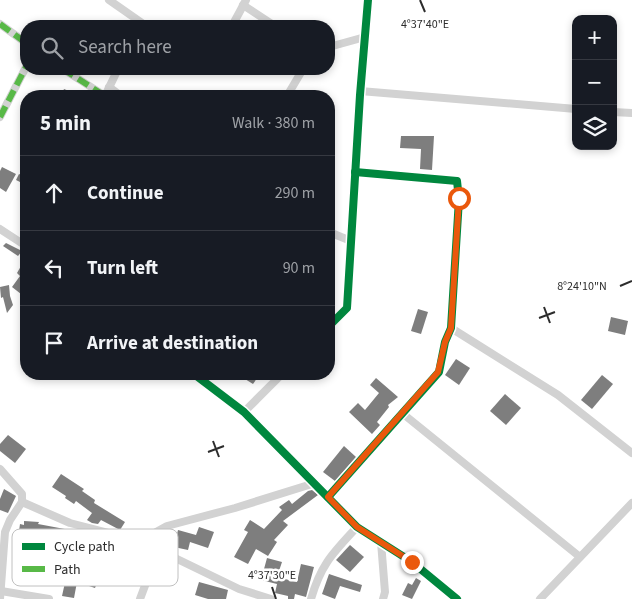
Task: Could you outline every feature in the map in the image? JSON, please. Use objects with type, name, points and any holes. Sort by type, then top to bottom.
[{"type":"street","points":[[109,0],[136,20]]},
{"type":"street","points":[[335,320],[347,308],[360,91],[368,0]]},
{"type":"street","points":[[235,20],[244,3],[267,20]]},
{"type":"street","points":[[0,24],[20,39]]},
{"type":"street","points":[[335,45],[365,37]]},
{"type":"street","points":[[1,112],[12,97],[22,75]]},
{"type":"street","points":[[72,75],[96,90]]},
{"type":"street","points":[[108,90],[115,75]]},
{"type":"street","points":[[291,90],[299,75]]},
{"type":"street","points":[[109,87],[113,90]]},
{"type":"street","points":[[360,91],[572,109]]},
{"type":"street","points":[[617,112],[632,113]]},
{"type":"street","points":[[328,497],[438,372],[445,342],[451,328],[459,198],[457,181],[355,172]]},
{"type":"street","points":[[0,228],[20,240]]},
{"type":"street","points":[[335,234],[351,241]]},
{"type":"street","points":[[451,328],[558,395],[632,454]]},
{"type":"street","points":[[202,380],[244,412],[357,527],[412,562],[457,599]]},
{"type":"street","points":[[244,412],[276,380]]},
{"type":"street","points":[[402,413],[580,557]]},
{"type":"street","points":[[0,470],[22,494],[22,502],[10,520],[5,532],[0,595],[49,599]]},
{"type":"street","points":[[162,529],[315,483]]},
{"type":"street","points":[[22,502],[70,523],[93,529]]},
{"type":"street","points":[[540,599],[632,503]]},
{"type":"street","points":[[311,599],[316,581],[324,564],[357,527]]},
{"type":"street","points":[[381,542],[385,592],[383,599]]},
{"type":"street","points":[[178,559],[239,588],[272,599]]},
{"type":"street","points":[[140,599],[145,586]]},
{"type":"building","points":[[401,136],[434,136],[432,170],[420,169],[421,149],[400,148]]},
{"type":"building","points":[[2,167],[16,174],[6,192],[0,188],[0,171]]},
{"type":"building","points":[[19,174],[20,174],[20,182],[16,180]]},
{"type":"building","points":[[6,243],[20,250],[20,254],[18,256],[3,246]]},
{"type":"building","points":[[20,276],[20,293],[12,287]]},
{"type":"building","points":[[9,285],[13,305],[7,313],[3,297],[1,298],[0,287]]},
{"type":"building","points":[[418,309],[428,312],[421,334],[411,331]]},
{"type":"building","points":[[611,317],[628,321],[625,335],[608,331]]},
{"type":"building","points":[[456,359],[470,368],[459,385],[445,375]]},
{"type":"building","points":[[602,375],[613,384],[592,409],[581,400]]},
{"type":"building","points":[[376,378],[398,397],[388,405],[389,407],[377,422],[380,425],[372,434],[349,412],[358,403],[365,410],[379,393],[370,385]]},
{"type":"building","points":[[247,380],[256,380],[253,384]]},
{"type":"building","points":[[505,394],[521,408],[506,425],[490,411]]},
{"type":"building","points":[[8,435],[26,449],[15,463],[0,451],[0,444]]},
{"type":"building","points":[[344,446],[356,457],[335,481],[323,472]]},
{"type":"building","points":[[61,474],[84,489],[82,491],[95,500],[94,503],[125,522],[121,529],[101,520],[98,524],[92,523],[87,520],[92,513],[76,501],[74,504],[52,487]]},
{"type":"building","points":[[4,489],[16,496],[8,513],[0,510],[0,499]]},
{"type":"building","points":[[312,490],[318,495],[283,521],[288,525],[274,540],[277,542],[268,556],[256,549],[248,564],[234,557],[248,532],[244,530],[250,520],[264,529],[282,510],[279,507],[289,500],[292,504]]},
{"type":"building","points":[[24,521],[39,522],[38,524],[65,529],[19,529],[20,524],[24,525]]},
{"type":"building","points":[[199,527],[214,532],[208,548],[190,542],[188,550],[178,548],[178,530],[196,535]]},
{"type":"building","points":[[350,545],[364,557],[350,572],[336,560]]},
{"type":"building","points":[[267,558],[282,562],[277,577],[297,582],[301,564],[314,567],[306,597],[295,594],[294,599],[288,599],[288,596],[275,593],[277,584],[261,580]]},
{"type":"building","points":[[329,574],[362,585],[360,592],[340,586],[335,599],[322,594]]},
{"type":"building","points":[[416,578],[421,581],[412,599],[402,595],[408,583],[412,585]]},
{"type":"building","points":[[199,582],[228,590],[226,599],[208,599],[195,595]]},
{"type":"building","points":[[64,586],[76,586],[74,598],[62,596]]},
{"type":"marked path","points":[[0,24],[20,39]]},
{"type":"marked path","points":[[0,117],[22,75]]},
{"type":"marked path","points":[[72,75],[96,90]]},
{"type":"cycle path","points":[[335,320],[347,308],[360,95],[368,0]]},
{"type":"cycle path","points":[[328,497],[439,372],[445,342],[451,328],[459,199],[457,181],[355,172]]},
{"type":"cycle path","points":[[202,380],[244,412],[357,527],[412,562],[457,599]]},
{"type":"route","points":[[412,562],[357,527],[328,497],[438,372],[445,342],[451,328],[459,198]]}]
